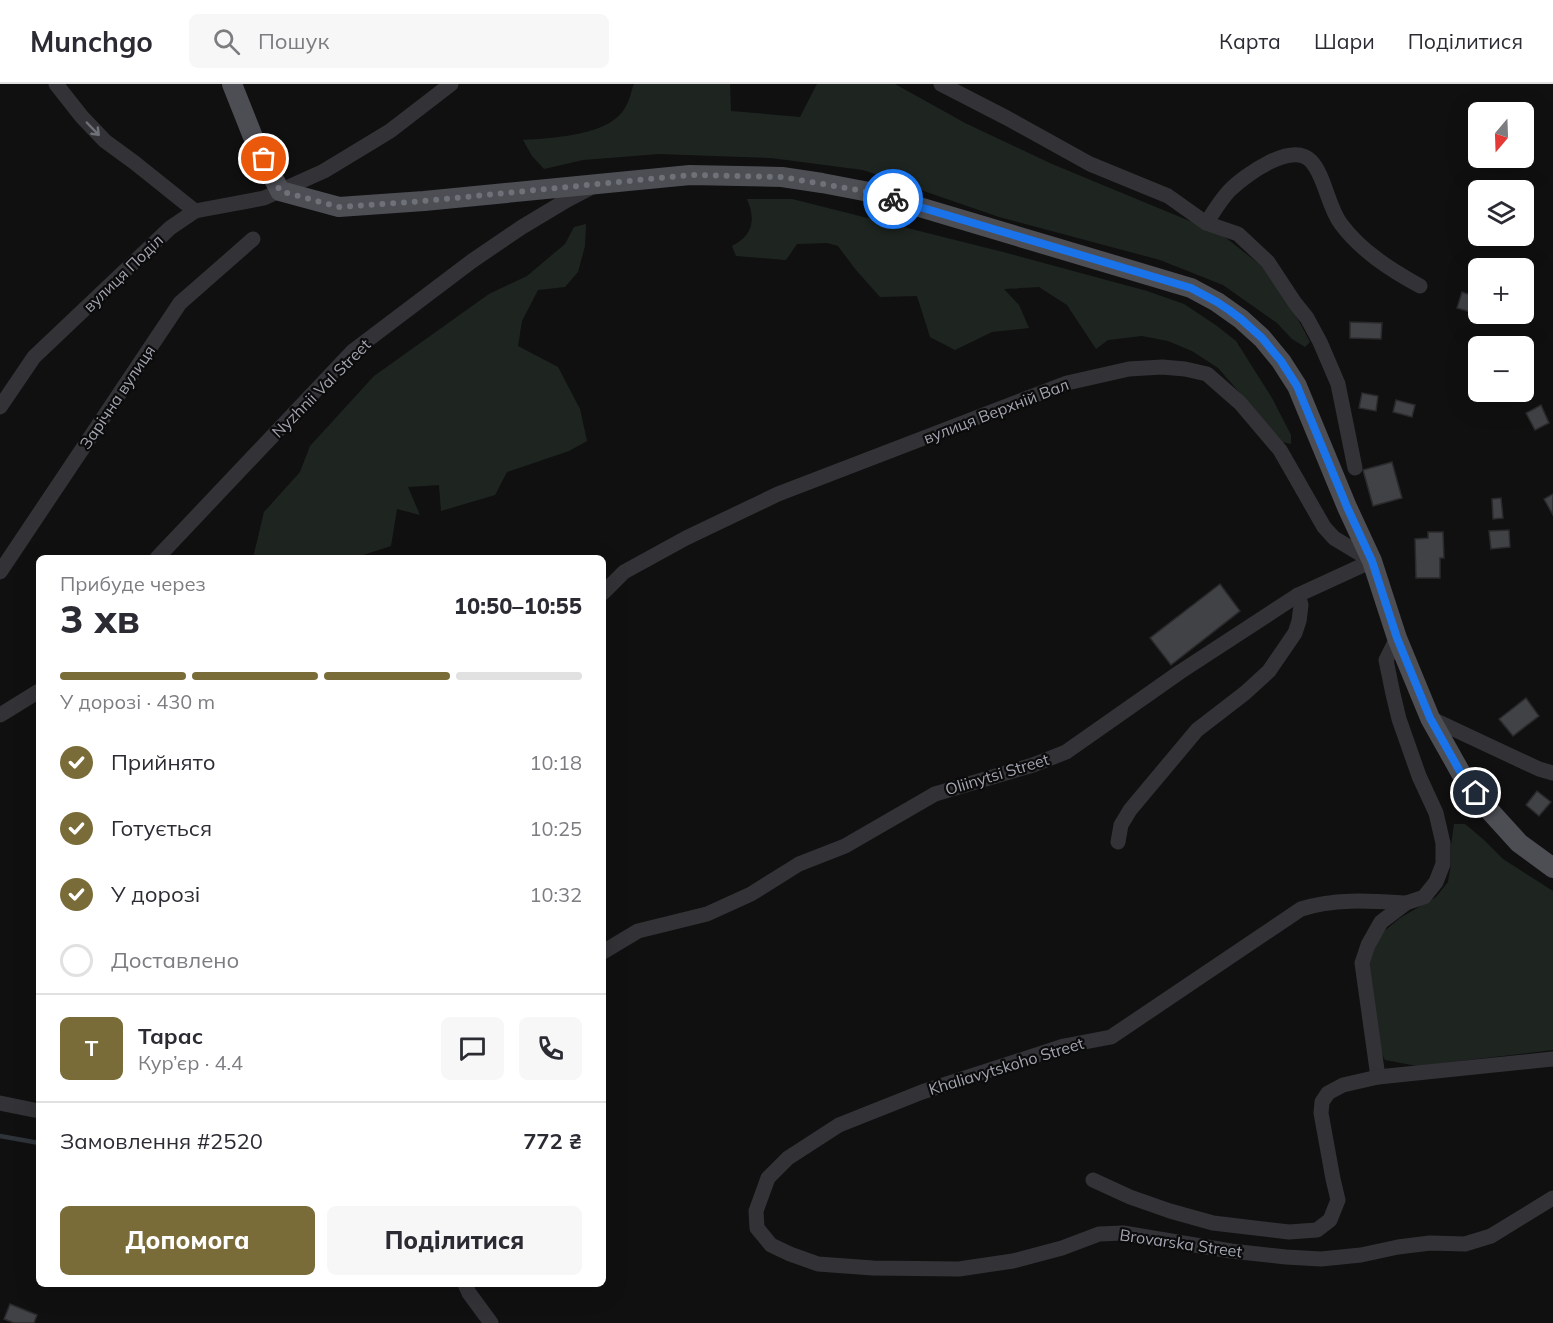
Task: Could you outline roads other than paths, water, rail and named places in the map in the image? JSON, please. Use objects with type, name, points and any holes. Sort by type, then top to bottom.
[{"type":"main road","points":[[232,84],[257,147],[280,191],[339,207],[690,175],[782,177],[869,192],[1191,288],[1217,302],[1262,338],[1281,361],[1297,386],[1372,561],[1397,638],[1430,718],[1462,775],[1519,843],[1553,868]]},
{"type":"street","points":[[56,84],[76,111],[105,141],[195,211]]},
{"type":"street","name":"вулиця Поділ","points":[[0,407],[34,357],[170,228],[195,211],[264,198],[324,171],[390,131],[451,84]]},
{"type":"street","points":[[941,84],[1090,164],[1168,196],[1206,224],[1238,234],[1268,262],[1307,318],[1320,342],[1338,384],[1355,468]]},
{"type":"street","points":[[1206,224],[1229,190],[1259,167],[1276,158],[1294,155],[1309,159],[1316,168],[1340,223],[1369,254],[1420,286]]},
{"type":"street","name":"Nyzhnii Val Street","points":[[160,555],[353,351],[472,261],[531,222],[597,184]]},
{"type":"street","name":"Зарічна вулиця","points":[[0,572],[180,303],[253,239]]},
{"type":"street","name":"вулиця Верхній Вал","points":[[606,590],[624,572],[686,538],[778,494],[1067,383],[1129,369],[1162,367],[1208,374],[1240,402],[1280,450],[1324,527],[1334,538],[1372,561]]},
{"type":"street","name":"Oliinytsi Street","points":[[606,950],[638,930],[707,914],[751,894],[799,864],[845,846],[935,794],[1033,765],[1065,752],[1180,672],[1298,595],[1372,561]]},
{"type":"street","points":[[1118,842],[1121,825],[1130,810],[1197,730],[1245,693],[1269,671],[1295,633],[1301,605],[1298,595]]},
{"type":"street","points":[[1378,1077],[1362,963],[1368,945],[1381,922],[1406,903],[1424,897],[1436,882],[1443,864],[1443,843],[1436,813],[1419,776],[1399,719],[1386,660],[1397,638]]},
{"type":"street","points":[[0,715],[36,693]]},
{"type":"street","points":[[1430,718],[1539,769],[1553,773]]},
{"type":"street","name":"Khaliavytskoho Street","points":[[756,1211],[768,1178],[788,1158],[839,1125],[922,1092],[1053,1049],[1111,1037],[1301,909],[1317,904],[1346,902],[1406,903]]},
{"type":"street","points":[[1093,1180],[1170,1211],[1213,1223],[1289,1232],[1317,1230],[1330,1220],[1338,1200],[1332,1179],[1321,1113],[1322,1102],[1328,1093],[1343,1085],[1378,1077],[1553,1059]]},
{"type":"street","points":[[0,1103],[36,1110]]},
{"type":"street","name":"Brovarska Street","points":[[756,1211],[757,1228],[771,1245],[818,1264],[873,1268],[959,1269],[1013,1261],[1062,1248],[1099,1234],[1111,1233],[1230,1251],[1321,1259],[1361,1255],[1430,1243],[1465,1244],[1491,1236],[1553,1198]]},
{"type":"street","points":[[466,1287],[491,1323]]},
{"type":"waterway","points":[[0,1136],[36,1142]]}]
